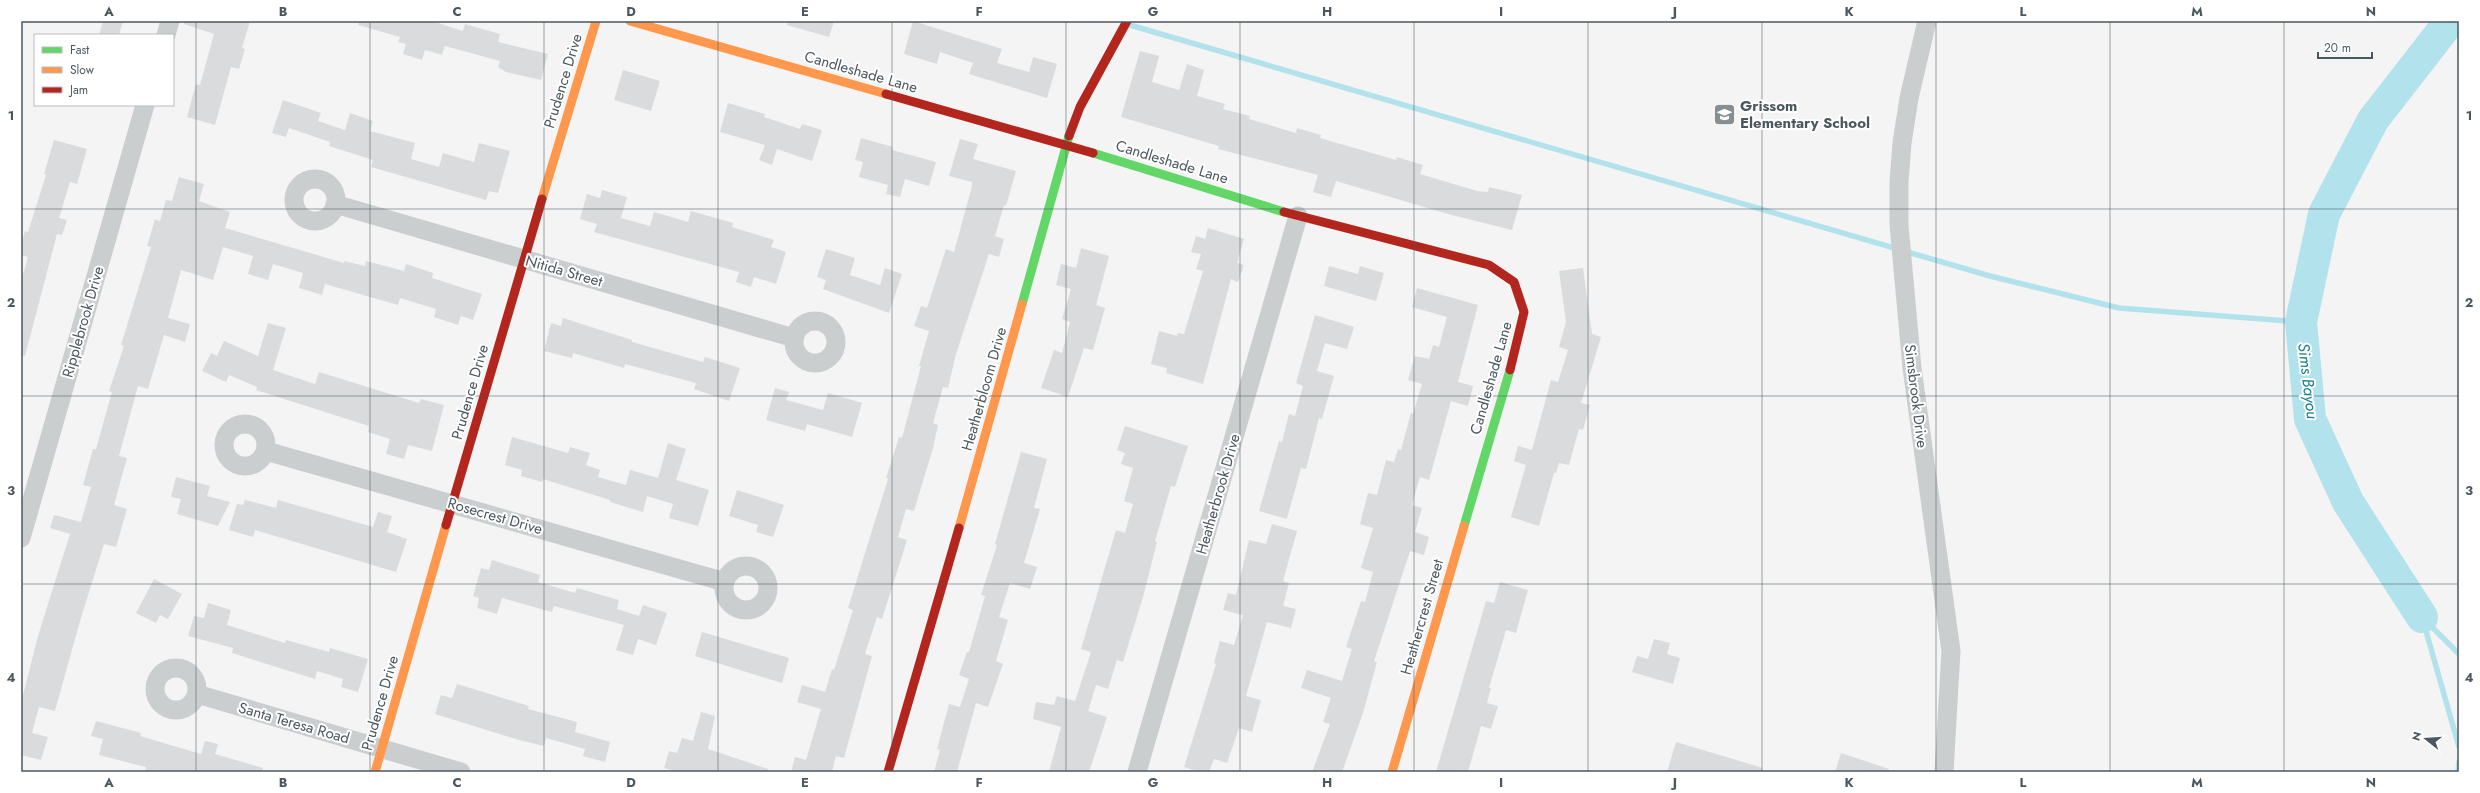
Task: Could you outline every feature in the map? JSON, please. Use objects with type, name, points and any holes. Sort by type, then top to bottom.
[{"type":"street","points":[[166,34],[170,21]]},
{"type":"street","name":"Prudence Drive","points":[[375,772],[523,259],[596,21]]},
{"type":"street","name":"Candleshade Lane","points":[[630,21],[1066,144],[1298,216],[1489,265],[1514,282],[1524,312],[1518,342],[1480,470]]},
{"type":"street","name":"Heatherbloom Drive","points":[[888,772],[998,392],[1066,144],[1080,106],[1127,21]]},
{"type":"street","name":"Simsbrook Drive","points":[[1927,21],[1909,98],[1898,182],[1901,266],[1912,368],[1951,651],[1944,772]]},
{"type":"street","name":"Ripplebrook Drive","points":[[21,538],[145,106]]},
{"type":"street","name":"Nitida Street","points":[[334,204],[794,338]]},
{"type":"street","name":"Heatherbrook Drive","points":[[1137,772],[1298,216]]},
{"type":"street","name":"Rosecrest Drive","points":[[266,451],[725,582]]},
{"type":"street","name":"Heathercrest Street","points":[[1392,772],[1480,470]]},
{"type":"street","name":"Santa Teresa Road","points":[[197,694],[461,772]]},
{"type":"building","points":[[103,21],[123,21],[119,34],[99,34]]},
{"type":"building","points":[[184,21],[250,21],[242,48],[245,49],[239,69],[231,67],[215,125],[187,117],[196,84],[200,85],[214,34],[184,24]]},
{"type":"building","points":[[359,21],[432,21],[463,31],[465,24],[500,34],[498,42],[548,54],[541,80],[506,72],[498,67],[500,61],[445,46],[442,55],[425,50],[422,60],[403,54],[406,44],[398,42],[400,37],[358,25]]},
{"type":"building","points":[[788,21],[834,21],[829,37],[787,25]]},
{"type":"building","points":[[913,21],[1002,49],[997,63],[1029,72],[1033,57],[1057,64],[1047,98],[969,74],[973,63],[940,52],[937,64],[904,54]]},
{"type":"building","points":[[1140,51],[1159,56],[1152,82],[1179,90],[1187,64],[1204,70],[1197,96],[1225,104],[1223,109],[1250,116],[1249,119],[1296,133],[1297,128],[1321,135],[1320,138],[1396,160],[1397,157],[1423,165],[1420,174],[1477,191],[1488,192],[1489,187],[1522,195],[1512,230],[1448,214],[1336,181],[1331,197],[1313,192],[1318,175],[1218,149],[1219,146],[1121,117]]},
{"type":"building","points":[[623,70],[660,81],[651,111],[614,100]]},
{"type":"building","points":[[283,100],[321,113],[318,121],[345,130],[350,113],[373,121],[370,131],[415,143],[411,159],[439,167],[443,153],[474,162],[479,143],[510,151],[498,193],[489,191],[486,200],[371,167],[373,160],[329,146],[330,142],[289,128],[286,137],[272,133]]},
{"type":"building","points":[[728,103],[765,114],[764,117],[800,129],[802,124],[822,130],[812,161],[777,149],[772,165],[759,160],[765,145],[720,132]]},
{"type":"building","points":[[861,138],[893,147],[892,150],[936,162],[929,186],[905,179],[900,197],[886,194],[888,185],[859,177],[863,162],[855,160]]},
{"type":"building","points":[[960,139],[978,144],[973,159],[1016,171],[1006,206],[1004,205],[995,236],[1004,239],[999,257],[989,254],[956,354],[948,388],[943,387],[933,423],[938,425],[933,448],[914,511],[906,509],[898,537],[907,540],[882,619],[877,617],[865,654],[872,656],[844,758],[836,756],[832,772],[791,772],[795,757],[806,760],[821,709],[797,702],[802,685],[825,692],[832,669],[834,670],[853,610],[848,608],[888,479],[886,478],[899,437],[902,438],[921,366],[919,366],[929,331],[914,326],[921,306],[927,308],[946,249],[954,252],[972,186],[972,182],[949,176]]},
{"type":"building","points":[[54,140],[87,149],[77,184],[70,182],[59,218],[67,220],[62,235],[57,234],[25,356],[21,355],[21,281],[28,257],[21,255],[21,245],[25,231],[28,232],[46,175],[44,174]]},
{"type":"building","points":[[179,177],[204,184],[199,201],[230,212],[225,228],[344,263],[344,261],[365,266],[366,261],[404,271],[406,264],[433,273],[432,278],[482,294],[473,320],[461,316],[458,325],[434,317],[436,309],[400,298],[398,305],[325,284],[322,295],[299,288],[303,273],[273,264],[268,280],[248,274],[253,256],[223,247],[213,280],[181,270],[168,318],[190,324],[185,342],[164,335],[148,389],[138,386],[119,456],[127,458],[114,505],[127,509],[116,547],[104,544],[80,621],[55,711],[39,707],[32,733],[48,737],[41,760],[21,755],[21,703],[38,636],[70,534],[50,528],[54,515],[81,522],[91,487],[83,485],[93,449],[96,449],[112,392],[109,391],[124,346],[121,345],[151,247],[147,246],[155,219],[160,221],[166,200],[172,201]]},
{"type":"building","points":[[602,190],[627,197],[621,218],[650,226],[654,212],[688,222],[691,211],[733,223],[732,227],[774,240],[771,247],[786,252],[776,284],[754,277],[751,287],[736,282],[739,272],[594,232],[597,224],[580,219],[587,194],[600,198]]},
{"type":"building","points":[[1208,228],[1244,239],[1237,263],[1244,265],[1238,282],[1231,279],[1203,384],[1166,373],[1167,368],[1151,364],[1159,331],[1177,336],[1178,333],[1184,334],[1203,271],[1196,269],[1201,254],[1191,252],[1196,236],[1205,239]]},
{"type":"building","points":[[1081,248],[1109,256],[1096,305],[1105,308],[1093,350],[1084,348],[1068,397],[1041,388],[1054,350],[1062,353],[1070,322],[1062,319],[1071,289],[1056,285],[1061,264],[1076,268]]},
{"type":"building","points":[[826,249],[855,258],[850,275],[880,285],[885,268],[902,274],[889,313],[823,289],[826,280],[817,277]]},
{"type":"building","points":[[1329,266],[1358,274],[1360,266],[1384,273],[1376,301],[1324,286]]},
{"type":"building","points":[[1583,268],[1592,334],[1601,337],[1581,403],[1590,405],[1583,430],[1579,429],[1569,465],[1559,463],[1556,473],[1554,473],[1539,526],[1511,517],[1526,465],[1514,461],[1518,446],[1532,450],[1551,380],[1558,382],[1568,350],[1559,347],[1566,322],[1559,271]]},
{"type":"building","points":[[1417,288],[1478,305],[1458,382],[1473,386],[1468,406],[1451,401],[1429,480],[1420,477],[1412,505],[1422,508],[1415,532],[1429,537],[1424,555],[1410,551],[1374,661],[1377,662],[1363,713],[1342,772],[1312,772],[1330,724],[1323,722],[1331,698],[1301,688],[1307,670],[1342,681],[1352,649],[1346,647],[1361,601],[1365,602],[1373,572],[1361,568],[1373,528],[1360,524],[1368,493],[1377,495],[1386,460],[1394,462],[1398,449],[1401,450],[1411,413],[1413,414],[1422,384],[1408,380],[1415,356],[1429,359],[1433,345],[1439,347],[1447,317],[1412,307]]},
{"type":"building","points":[[1315,315],[1354,327],[1347,349],[1325,343],[1317,371],[1334,376],[1322,419],[1319,418],[1306,469],[1301,468],[1287,519],[1259,511],[1279,441],[1282,442],[1289,414],[1295,416],[1303,386],[1296,383]]},
{"type":"building","points":[[563,318],[632,340],[632,342],[703,362],[705,357],[740,368],[729,401],[694,389],[696,383],[625,364],[624,368],[573,353],[572,358],[544,351],[551,323],[561,326]]},
{"type":"building","points":[[268,323],[286,328],[273,370],[315,384],[319,372],[419,403],[421,399],[444,405],[432,451],[408,445],[404,459],[386,454],[390,439],[368,432],[369,426],[256,390],[257,387],[229,375],[226,382],[202,371],[211,353],[217,356],[224,341],[258,356]]},
{"type":"building","points":[[775,388],[789,392],[786,400],[823,410],[828,393],[862,403],[852,437],[807,424],[805,431],[766,420]]},
{"type":"building","points":[[1125,426],[1188,446],[1175,487],[1171,486],[1155,541],[1157,542],[1143,597],[1123,662],[1117,660],[1108,689],[1096,685],[1088,711],[1107,717],[1089,772],[1049,772],[1061,727],[1033,719],[1036,702],[1054,705],[1057,696],[1075,701],[1091,652],[1081,649],[1116,530],[1125,533],[1133,504],[1124,501],[1133,468],[1121,464],[1125,453],[1117,450]]},
{"type":"building","points":[[512,437],[568,453],[570,447],[590,453],[586,465],[600,470],[598,477],[626,485],[630,470],[658,478],[668,443],[686,449],[676,480],[709,490],[698,526],[669,518],[673,504],[647,496],[643,512],[543,479],[542,482],[521,476],[522,470],[505,465]]},
{"type":"building","points":[[1021,452],[1047,459],[1034,508],[1040,509],[1024,563],[1037,567],[1030,589],[1010,583],[999,617],[1008,620],[996,661],[1003,664],[988,707],[976,703],[957,772],[934,772],[940,750],[937,749],[949,704],[960,707],[969,679],[959,675],[967,652],[969,652],[985,596],[981,595],[997,545],[995,544]]},
{"type":"building","points":[[176,477],[210,486],[207,496],[230,502],[218,526],[177,514],[181,499],[171,497]]},
{"type":"building","points":[[737,490],[784,505],[773,537],[756,532],[758,525],[729,516]]},
{"type":"building","points":[[245,500],[276,508],[278,500],[373,527],[378,512],[392,516],[387,532],[407,539],[396,572],[255,530],[253,537],[229,530],[237,504],[243,505]]},
{"type":"building","points":[[1272,524],[1297,531],[1283,581],[1289,583],[1283,606],[1296,609],[1291,628],[1267,622],[1246,696],[1261,700],[1252,732],[1239,728],[1227,763],[1214,759],[1209,772],[1200,772],[1184,767],[1216,664],[1214,663],[1220,641],[1234,645],[1243,615],[1223,610],[1228,593],[1236,595],[1249,540],[1266,544]]},
{"type":"building","points":[[492,560],[540,575],[538,582],[575,593],[577,588],[619,600],[617,609],[639,616],[643,605],[667,613],[656,645],[638,639],[633,655],[616,650],[624,625],[554,606],[552,612],[502,598],[497,614],[477,608],[479,598],[473,596],[481,568],[489,570]]},
{"type":"building","points":[[154,579],[182,594],[168,619],[160,615],[156,623],[136,613]]},
{"type":"building","points":[[1500,582],[1528,590],[1516,633],[1506,630],[1489,688],[1491,688],[1487,703],[1498,706],[1491,729],[1481,726],[1468,772],[1436,772],[1486,601],[1494,603]]},
{"type":"building","points":[[208,603],[231,610],[227,625],[285,643],[286,640],[329,652],[330,648],[368,659],[358,692],[341,687],[343,679],[317,671],[315,679],[232,653],[233,648],[188,636],[194,616],[204,618]]},
{"type":"building","points":[[702,632],[789,658],[782,683],[695,656]]},
{"type":"building","points":[[1654,639],[1670,643],[1667,654],[1680,658],[1673,684],[1632,672],[1637,656],[1648,659]]},
{"type":"building","points":[[457,684],[529,706],[528,709],[577,722],[575,732],[610,742],[605,762],[583,756],[585,749],[546,738],[544,746],[519,740],[435,714],[441,695],[452,698]]},
{"type":"building","points":[[701,712],[715,716],[708,749],[768,769],[768,772],[677,772],[664,768],[669,751],[677,753],[682,738],[693,741]]},
{"type":"building","points":[[96,721],[141,733],[140,736],[201,754],[205,741],[218,744],[215,754],[263,768],[262,772],[145,772],[146,767],[99,755],[103,739],[91,736]]},
{"type":"building","points":[[1676,742],[1763,768],[1762,772],[1667,772]]},
{"type":"building","points":[[1841,753],[1889,769],[1889,772],[1835,772]]},
{"type":"waterway","name":"Sims Bayou","points":[[2422,617],[2348,502],[2310,419],[2301,322],[2324,214],[2373,120],[2450,21]]},
{"type":"waterway","points":[[1130,25],[1990,276],[2119,308],[2301,322]]},
{"type":"waterway","name":"Sims Bayou","points":[[2422,617],[2459,747]]},
{"type":"waterway","points":[[2423,618],[2459,654]]},
{"type":"waterway","name":"Sims Bayou","points":[[2458,772],[2459,762]]},
{"type":"traffic: fast","points":[[1022,304],[1069,136]]},
{"type":"traffic: fast","points":[[1093,153],[1284,212]]},
{"type":"traffic: fast","points":[[1464,526],[1510,370]]},
{"type":"traffic: slow","points":[[542,199],[596,21]]},
{"type":"traffic: slow","points":[[630,21],[886,94]]},
{"type":"traffic: slow","points":[[959,528],[1022,304]]},
{"type":"traffic: slow","points":[[375,772],[446,525]]},
{"type":"traffic: slow","points":[[1392,772],[1464,526]]},
{"type":"traffic: jam","points":[[1069,136],[1080,107],[1127,21]]},
{"type":"traffic: jam","points":[[886,94],[1093,153]]},
{"type":"traffic: jam","points":[[446,525],[542,199]]},
{"type":"traffic: jam","points":[[1284,212],[1489,265],[1514,282],[1524,312],[1510,370]]},
{"type":"traffic: jam","points":[[888,772],[959,528]]},
{"type":"place","name":"Grissom Elementary School","points":[[1724,115]]}]
